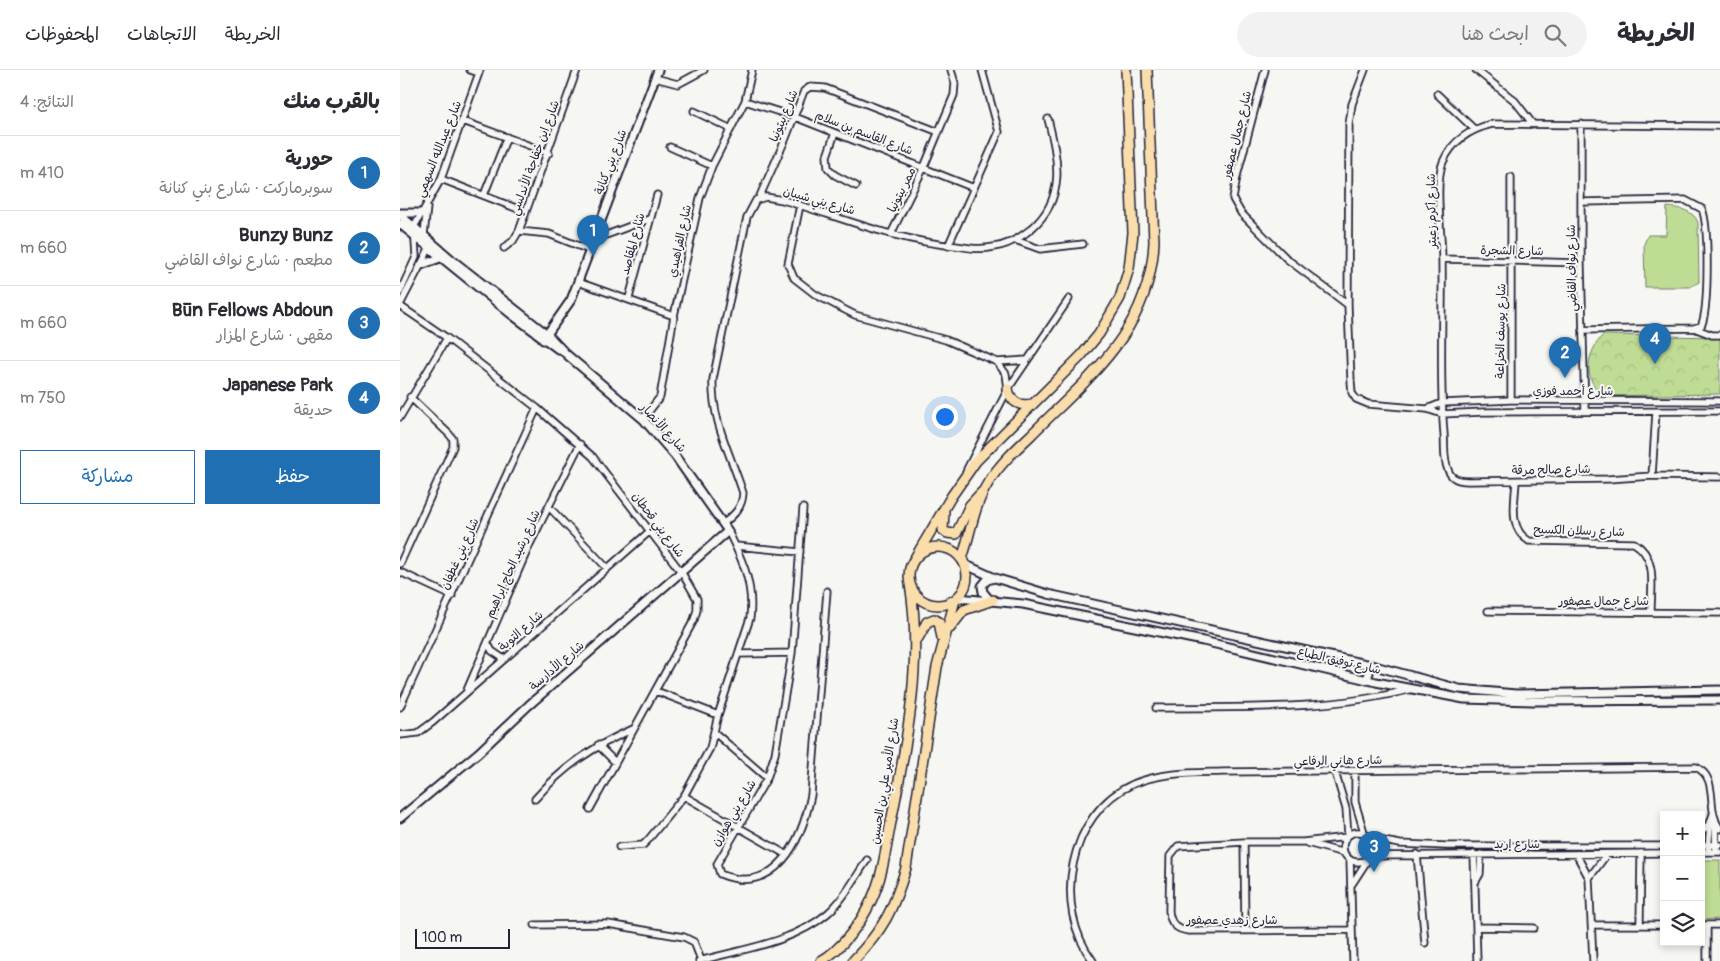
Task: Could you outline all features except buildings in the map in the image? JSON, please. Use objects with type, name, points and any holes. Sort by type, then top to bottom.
[{"type":"main road","points":[[956,599],[942,606],[928,604],[916,596],[910,584],[909,570],[915,558],[962,479],[991,444],[1099,334],[1125,283],[1133,233],[1126,70]]},
{"type":"main road","points":[[945,509],[944,530],[946,533],[956,534],[970,505],[983,491],[1007,458],[1091,377],[1132,324],[1151,273],[1154,242],[1147,70]]},
{"type":"main road","points":[[1008,389],[1013,401],[1026,405],[1032,404]]},
{"type":"main road","points":[[853,961],[882,929],[897,896],[906,868],[942,644],[956,599],[967,583],[964,562],[983,491]]},
{"type":"main road","points":[[915,558],[926,550],[940,547],[954,551],[964,562]]},
{"type":"main road","name":"شارع الأمير علي بن الحسين","points":[[821,961],[840,945],[860,920],[871,902],[882,872],[898,787],[916,641],[910,584]]},
{"type":"main road","points":[[942,644],[960,614],[977,604],[992,600]]},
{"type":"main road","points":[[916,641],[927,622],[934,618],[940,625],[942,644]]},
{"type":"street","points":[[470,70],[479,72]]},
{"type":"street","name":"شارع ابن خفاجة الأندلسي","points":[[504,248],[513,241],[520,231],[577,70]]},
{"type":"street","points":[[657,74],[678,84],[704,70]]},
{"type":"street","name":"شارع الفراهيدي","points":[[643,420],[660,397],[674,316],[700,198],[712,166],[745,101],[752,70]]},
{"type":"street","name":"ممر بيتونيا","points":[[891,234],[924,167],[956,88],[951,70]]},
{"type":"street","points":[[948,246],[999,132],[982,70]]},
{"type":"street","name":"شارع جمال عصفور","points":[[1265,70],[1236,176],[1233,199],[1242,213],[1286,259],[1348,305]]},
{"type":"street","points":[[1348,305],[1349,124],[1352,104],[1365,70]]},
{"type":"street","points":[[1476,70],[1515,101],[1532,123]]},
{"type":"street","name":"شارع عبدالله السهمي","points":[[400,292],[416,257],[414,227],[441,179],[479,72]]},
{"type":"street","name":"شارع بني كنانة","points":[[546,337],[565,311],[578,282],[592,240],[657,74]]},
{"type":"street","name":"شارع بيتونيا","points":[[759,198],[806,89],[818,86],[938,132]]},
{"type":"street","points":[[1437,94],[1474,129]]},
{"type":"street","name":"شارع القاسم بن سلام","points":[[745,101],[795,117],[974,188]]},
{"type":"street","points":[[694,112],[731,129]]},
{"type":"street","name":"شارع بني شيبان","points":[[759,198],[771,197],[800,205],[916,242],[983,249],[1015,240],[1039,220],[1055,192],[1056,166],[1048,119]]},
{"type":"street","points":[[463,121],[549,152]]},
{"type":"street","name":"شارع أكرم زعيتر","points":[[1442,414],[1441,169],[1448,152],[1474,129],[1502,122],[1720,126]]},
{"type":"street","name":"شارع نواف القاضي","points":[[1581,124],[1581,263],[1585,411]]},
{"type":"street","points":[[835,133],[827,156],[828,168],[835,175],[856,186]]},
{"type":"street","points":[[484,195],[507,137]]},
{"type":"street","points":[[670,147],[712,166]]},
{"type":"street","name":"شارع يوسف الخزاعة","points":[[1510,178],[1512,261],[1511,400]]},
{"type":"street","points":[[441,179],[526,212]]},
{"type":"street","name":"شارع المقاصد","points":[[629,298],[656,195]]},
{"type":"street","points":[[724,523],[737,514],[741,507],[743,493],[716,415],[712,396],[713,379],[747,217],[752,206],[759,198]]},
{"type":"street","points":[[1581,202],[1685,200],[1702,209],[1706,230],[1705,313],[1701,326],[1694,328],[1583,330]]},
{"type":"street","points":[[800,205],[788,264],[791,274],[805,287],[828,302],[856,315],[946,340],[997,362],[1012,363],[1027,360]]},
{"type":"street","points":[[400,214],[424,210]]},
{"type":"street","name":"شارع عبدالله السهمي","points":[[424,210],[424,235],[429,249]]},
{"type":"street","name":"شارع الأنصار","points":[[400,214],[470,278],[546,337],[643,420],[675,456],[724,523],[728,532]]},
{"type":"street","points":[[592,240],[649,219]]},
{"type":"street","name":"شارع الأنصار","points":[[400,224],[440,258],[470,278]]},
{"type":"street","points":[[520,231],[549,234],[589,250]]},
{"type":"street","points":[[1015,240],[1040,249],[1083,244]]},
{"type":"street","points":[[400,303],[429,249]]},
{"type":"street","points":[[421,265],[430,260],[440,258]]},
{"type":"street","name":"شارع الشجرة","points":[[1442,259],[1581,263]]},
{"type":"street","points":[[578,282],[629,298],[674,316]]},
{"type":"street","points":[[962,479],[1008,389],[1068,300]]},
{"type":"street","name":"شارع بني قحطان","points":[[400,303],[413,316],[447,338],[537,408],[594,457],[682,573],[697,599],[697,610],[656,691],[590,809]]},
{"type":"street","name":"شارع أحمد فوزي","points":[[1348,305],[1352,392],[1356,399],[1368,404],[1427,409],[1442,414],[1720,411]]},
{"type":"street","points":[[1694,328],[1712,335],[1720,335]]},
{"type":"street","points":[[400,416],[447,338]]},
{"type":"street","points":[[997,362],[1006,374],[1008,389]]},
{"type":"street","points":[[400,564],[453,447],[453,439],[449,434],[410,397]]},
{"type":"street","name":"شارع أحمد فوزي","points":[[1427,409],[1442,403],[1511,400],[1720,401]]},
{"type":"street","name":"شارع بني غطفان","points":[[400,707],[537,408]]},
{"type":"street","points":[[1652,476],[1656,412]]},
{"type":"street","name":"شارع صالح مرقة","points":[[1442,414],[1446,462],[1453,477],[1460,481],[1720,476]]},
{"type":"street","name":"شارع رشيد الحاج إبراهيم","points":[[466,693],[530,544],[580,444]]},
{"type":"street","name":"شارع رسلان الكسيح","points":[[1516,481],[1515,526],[1519,534],[1528,541],[1634,543],[1645,551],[1649,561],[1651,611]]},
{"type":"street","points":[[549,507],[607,568]]},
{"type":"street","name":"شارع بني هوازن","points":[[803,508],[792,653],[784,713],[775,754],[767,778],[716,864],[720,874],[731,878],[752,880],[768,874],[787,855],[802,826],[811,795],[827,591]]},
{"type":"street","name":"شارع التوبة","points":[[400,735],[418,733],[466,693],[650,530]]},
{"type":"street","points":[[619,847],[643,845],[684,796],[696,778],[715,733],[718,715],[750,618],[752,594],[748,575],[728,532]]},
{"type":"street","name":"شارع الأدارسة","points":[[400,818],[478,753],[529,705],[728,532]]},
{"type":"street","points":[[736,546],[800,552]]},
{"type":"street","name":"شارع توفيق الطباع","points":[[964,562],[995,578],[1048,594],[1371,666],[1459,689],[1499,693],[1720,690]]},
{"type":"street","points":[[400,572],[452,596]]},
{"type":"street","points":[[992,600],[982,592],[982,586],[987,580],[995,578]]},
{"type":"street","name":"شارع توفيق الطباع","points":[[956,599],[992,600],[1195,640],[1367,680],[1484,701],[1720,700]]},
{"type":"street","name":"شارع جمال عصفور","points":[[1488,611],[1720,613]]},
{"type":"street","points":[[488,644],[492,651],[504,659]]},
{"type":"street","points":[[738,654],[792,653]]},
{"type":"street","points":[[1367,680],[1371,666]]},
{"type":"street","points":[[1156,708],[1314,706],[1377,698],[1412,689]]},
{"type":"street","points":[[656,691],[718,715]]},
{"type":"street","points":[[535,799],[565,768],[598,745],[634,728]]},
{"type":"street","points":[[715,733],[767,778]]},
{"type":"street","points":[[598,745],[615,762]]},
{"type":"street","name":"شارع هاني الرفاعي","points":[[1093,961],[1082,944],[1073,922],[1070,883],[1077,851],[1087,826],[1100,810],[1124,790],[1145,780],[1169,774],[1696,767],[1704,771],[1711,780],[1713,814],[1705,845],[1708,852]]},
{"type":"street","points":[[1352,884],[1370,857],[1374,847],[1372,839],[1364,832],[1355,802],[1355,771]]},
{"type":"street","points":[[1335,772],[1346,810],[1348,836]]},
{"type":"street","points":[[684,796],[787,855]]},
{"type":"street","points":[[1712,822],[1720,829]]},
{"type":"street","name":"شارع هاني الرفاعي","points":[[1705,828],[1712,822]]},
{"type":"street","name":"شارع هاني الرفاعي","points":[[1712,822],[1718,852]]},
{"type":"street","points":[[1353,961],[1350,860],[1344,853],[1343,844],[1348,836],[1356,831],[1364,832]]},
{"type":"street","name":"شارع زهدي عصفور","points":[[1348,836],[1303,842],[1182,844],[1171,851],[1169,911],[1172,922],[1182,930],[1351,930]]},
{"type":"street","name":"شارع إربد","points":[[1372,839],[1400,844],[1447,846],[1660,846]]},
{"type":"street","points":[[1244,842],[1245,929]]},
{"type":"street","name":"شارع زهدي عصفور","points":[[1303,842],[1344,853]]},
{"type":"street","points":[[1705,845],[1718,845]]},
{"type":"street","points":[[1708,852],[1718,852]]},
{"type":"street","points":[[1640,924],[1641,853]]},
{"type":"street","name":"شارع إربد","points":[[1370,857],[1417,854],[1660,853]]},
{"type":"street","points":[[1417,854],[1425,944]]},
{"type":"street","points":[[1474,854],[1473,874],[1476,881],[1478,927],[1477,961]]},
{"type":"street","points":[[1476,881],[1480,874],[1481,854]]},
{"type":"street","points":[[1576,854],[1589,878],[1593,961]]},
{"type":"street","points":[[1589,878],[1607,854]]},
{"type":"street","points":[[1350,860],[1360,862],[1370,857]]},
{"type":"street","points":[[535,925],[608,924],[684,937],[694,942],[700,961],[765,945],[816,921],[839,902],[867,860]]},
{"type":"street","points":[[1592,925],[1660,924]]},
{"type":"street","points":[[1705,925],[1720,925]]},
{"type":"street","points":[[1478,927],[1534,928]]},
{"type":"street","points":[[1705,937],[1707,961]]},
{"type":"green space","points":[[1667,207],[1690,212],[1698,223],[1699,282],[1690,287],[1645,287],[1644,244],[1648,235],[1666,235]]},
{"type":"green space","points":[[1603,335],[1720,337],[1720,394],[1602,396],[1592,381],[1589,366],[1593,350]]},
{"type":"green space","points":[[1705,860],[1720,860],[1720,919],[1705,920]]},
{"type":"place","name":"حورية","points":[[593,256]]},
{"type":"place","name":"Japanese Park","points":[[1655,364]]},
{"type":"place","name":"Bunzy Bunz","points":[[1565,378]]},
{"type":"place","name":"Būn Fellows Abdoun","points":[[1374,872]]}]
